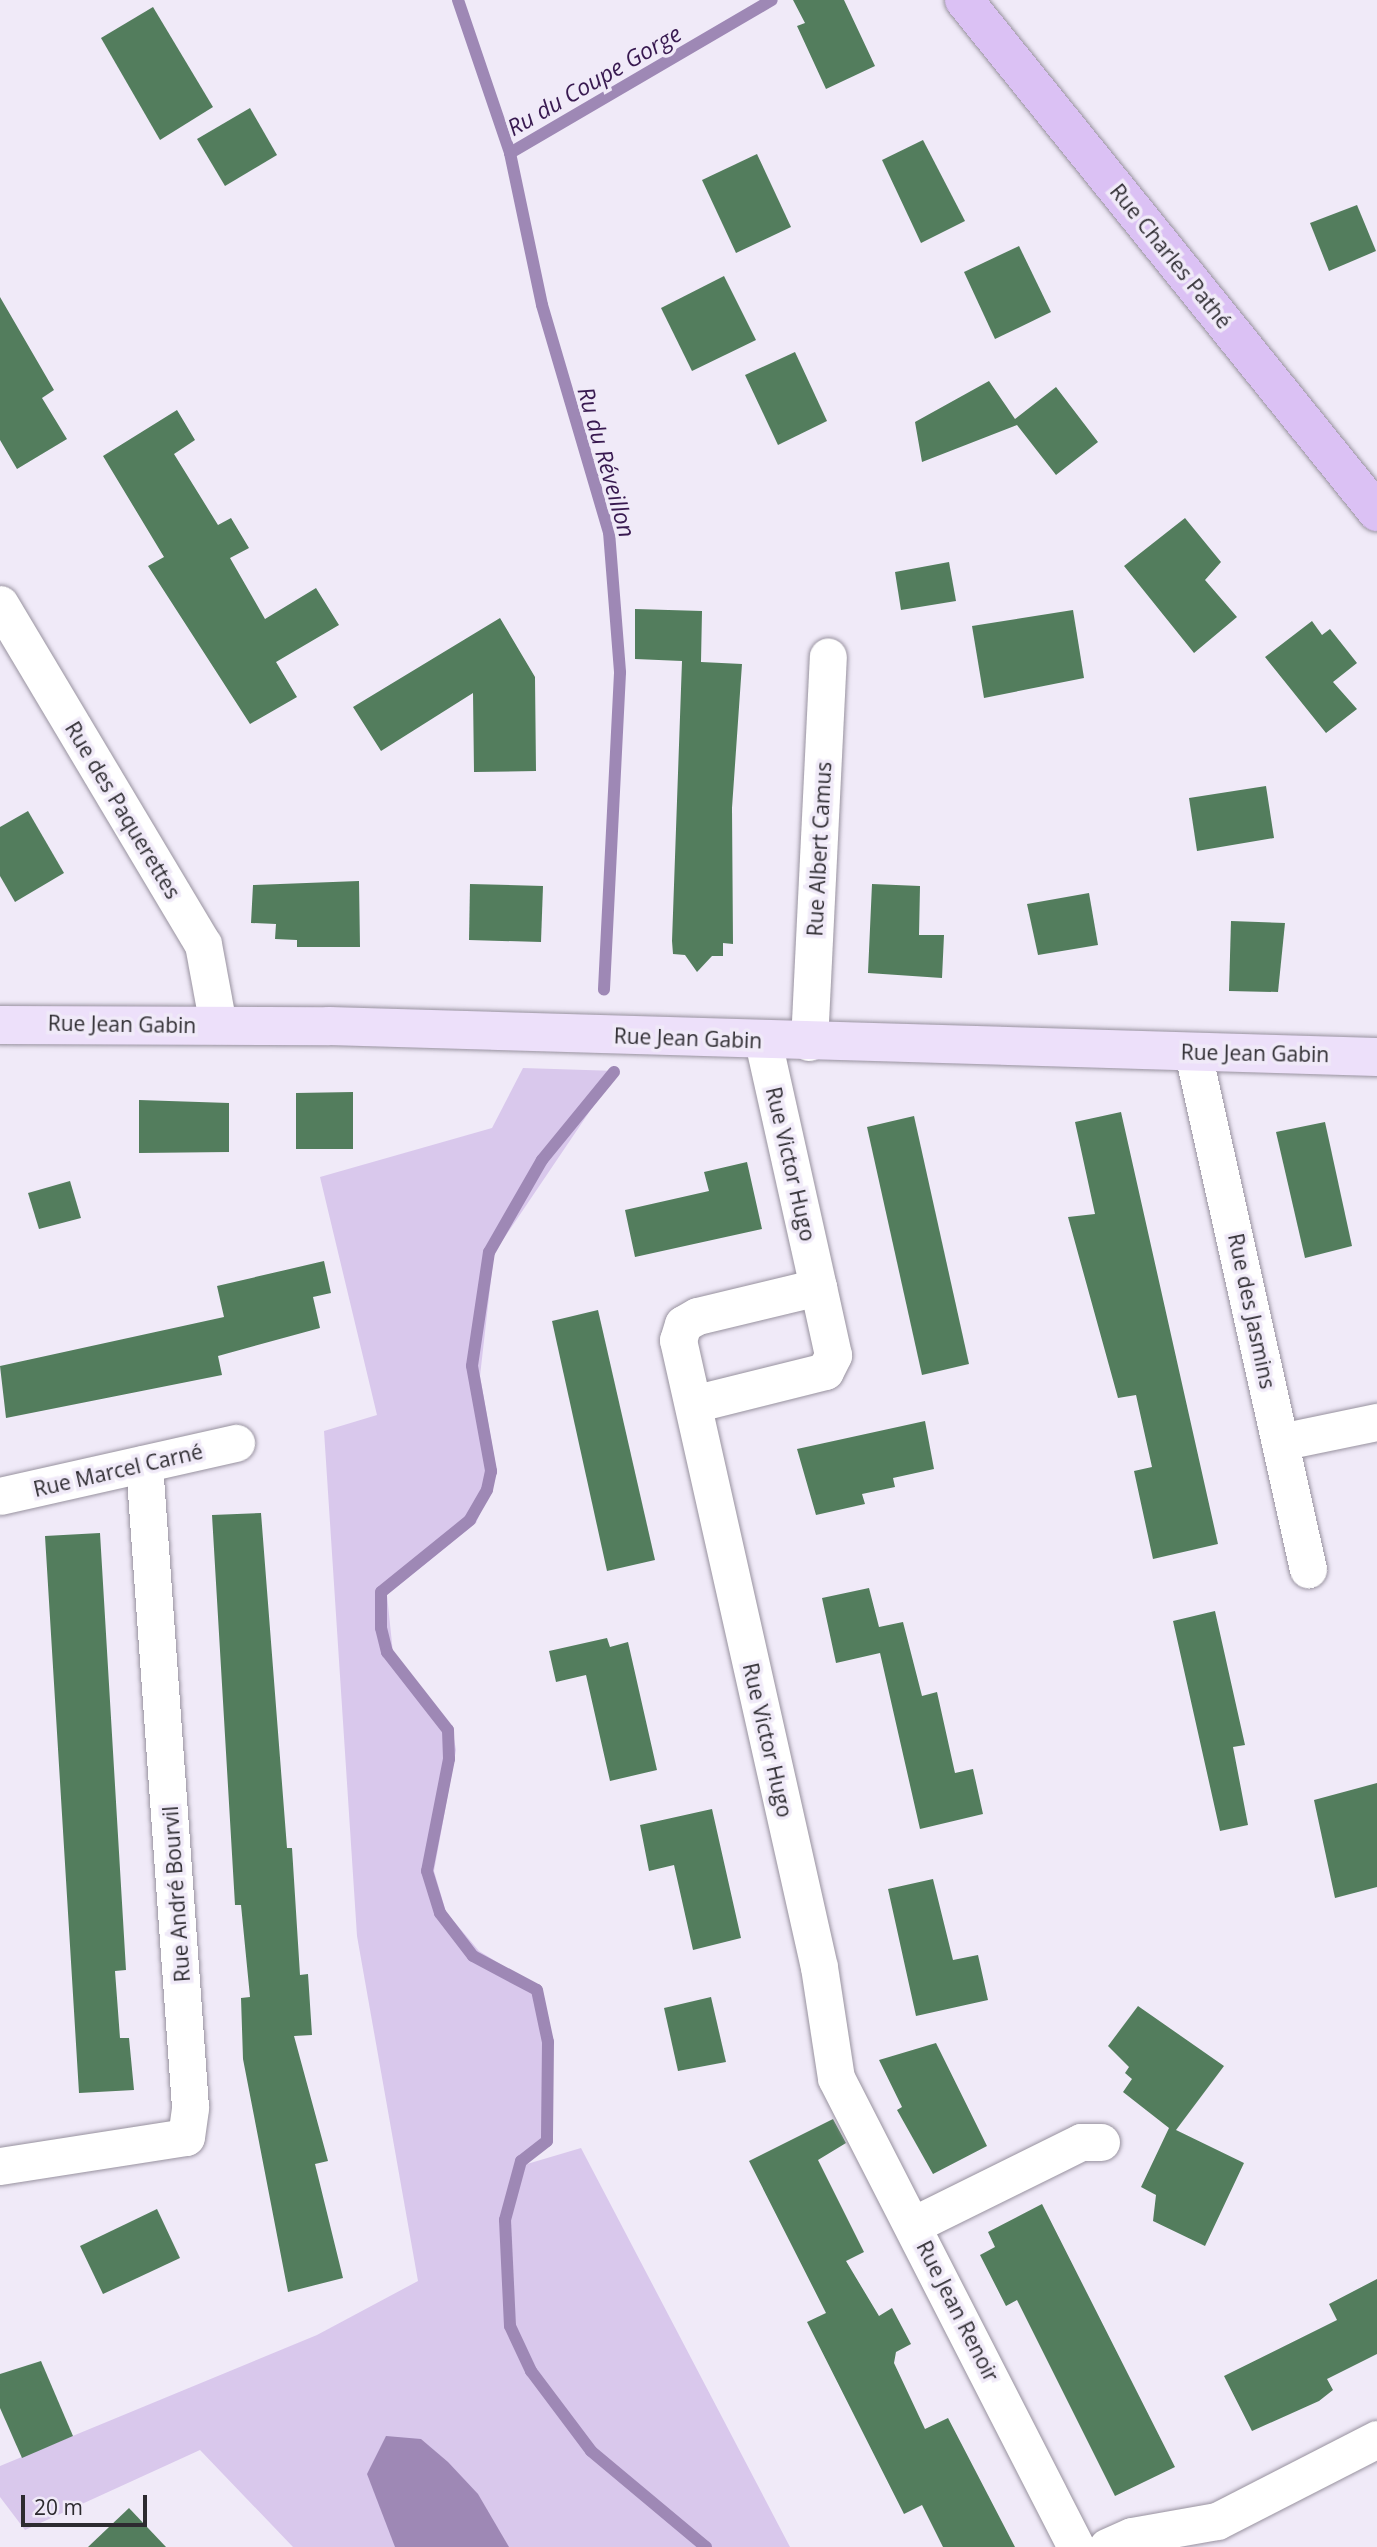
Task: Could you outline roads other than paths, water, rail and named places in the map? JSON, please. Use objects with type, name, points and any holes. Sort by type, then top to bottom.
[{"type":"main road","name":"Rue Charles Pathé","points":[[964,0],[1377,512]]},
{"type":"street","name":"Rue des Paquerettes","points":[[0,604],[203,944],[218,1025]]},
{"type":"street","name":"Rue Albert Camus","points":[[809,1042],[828,656]]},
{"type":"street","name":"Rue Jean Gabin","points":[[0,1025],[218,1025],[1377,1057]]},
{"type":"street","name":"Rue Victor Hugo","points":[[693,1404],[825,1371],[833,1355],[763,1041]]},
{"type":"street","name":"Rue des Jasmins","points":[[1193,1053],[1308,1569]]},
{"type":"street","name":"Rue Victor Hugo","points":[[818,1287],[683,1324],[678,1340],[819,1967],[836,2078]]},
{"type":"street","points":[[1280,1442],[1377,1422]]},
{"type":"street","name":"Rue Marcel Carné","points":[[0,1496],[236,1443]]},
{"type":"street","name":"Rue André Bourvil","points":[[0,2166],[186,2137],[190,2107],[144,1464]]},
{"type":"street","name":"Rue Jean Renoir","points":[[836,2078],[915,2224],[1076,2547]]},
{"type":"street","points":[[915,2224],[1081,2143],[1101,2142]]},
{"type":"street","points":[[1107,2547],[1217,2521],[1377,2439]]},
{"type":"waterway","name":"Ru du Réveillon","points":[[458,0],[510,153],[542,305],[609,532],[620,673],[604,990]]},
{"type":"waterway","name":"Ru du Coupe Gorge","points":[[510,153],[772,0]]},
{"type":"waterway","name":"Ru du Réveillon","points":[[614,1072],[542,1160],[489,1252],[472,1366],[491,1471],[487,1490],[470,1520],[381,1592],[381,1628],[387,1652],[448,1730],[449,1759],[427,1871],[440,1913],[473,1956],[537,1990],[548,2042],[547,2141],[521,2161],[505,2220],[510,2326],[531,2371],[591,2451],[706,2547]]}]
